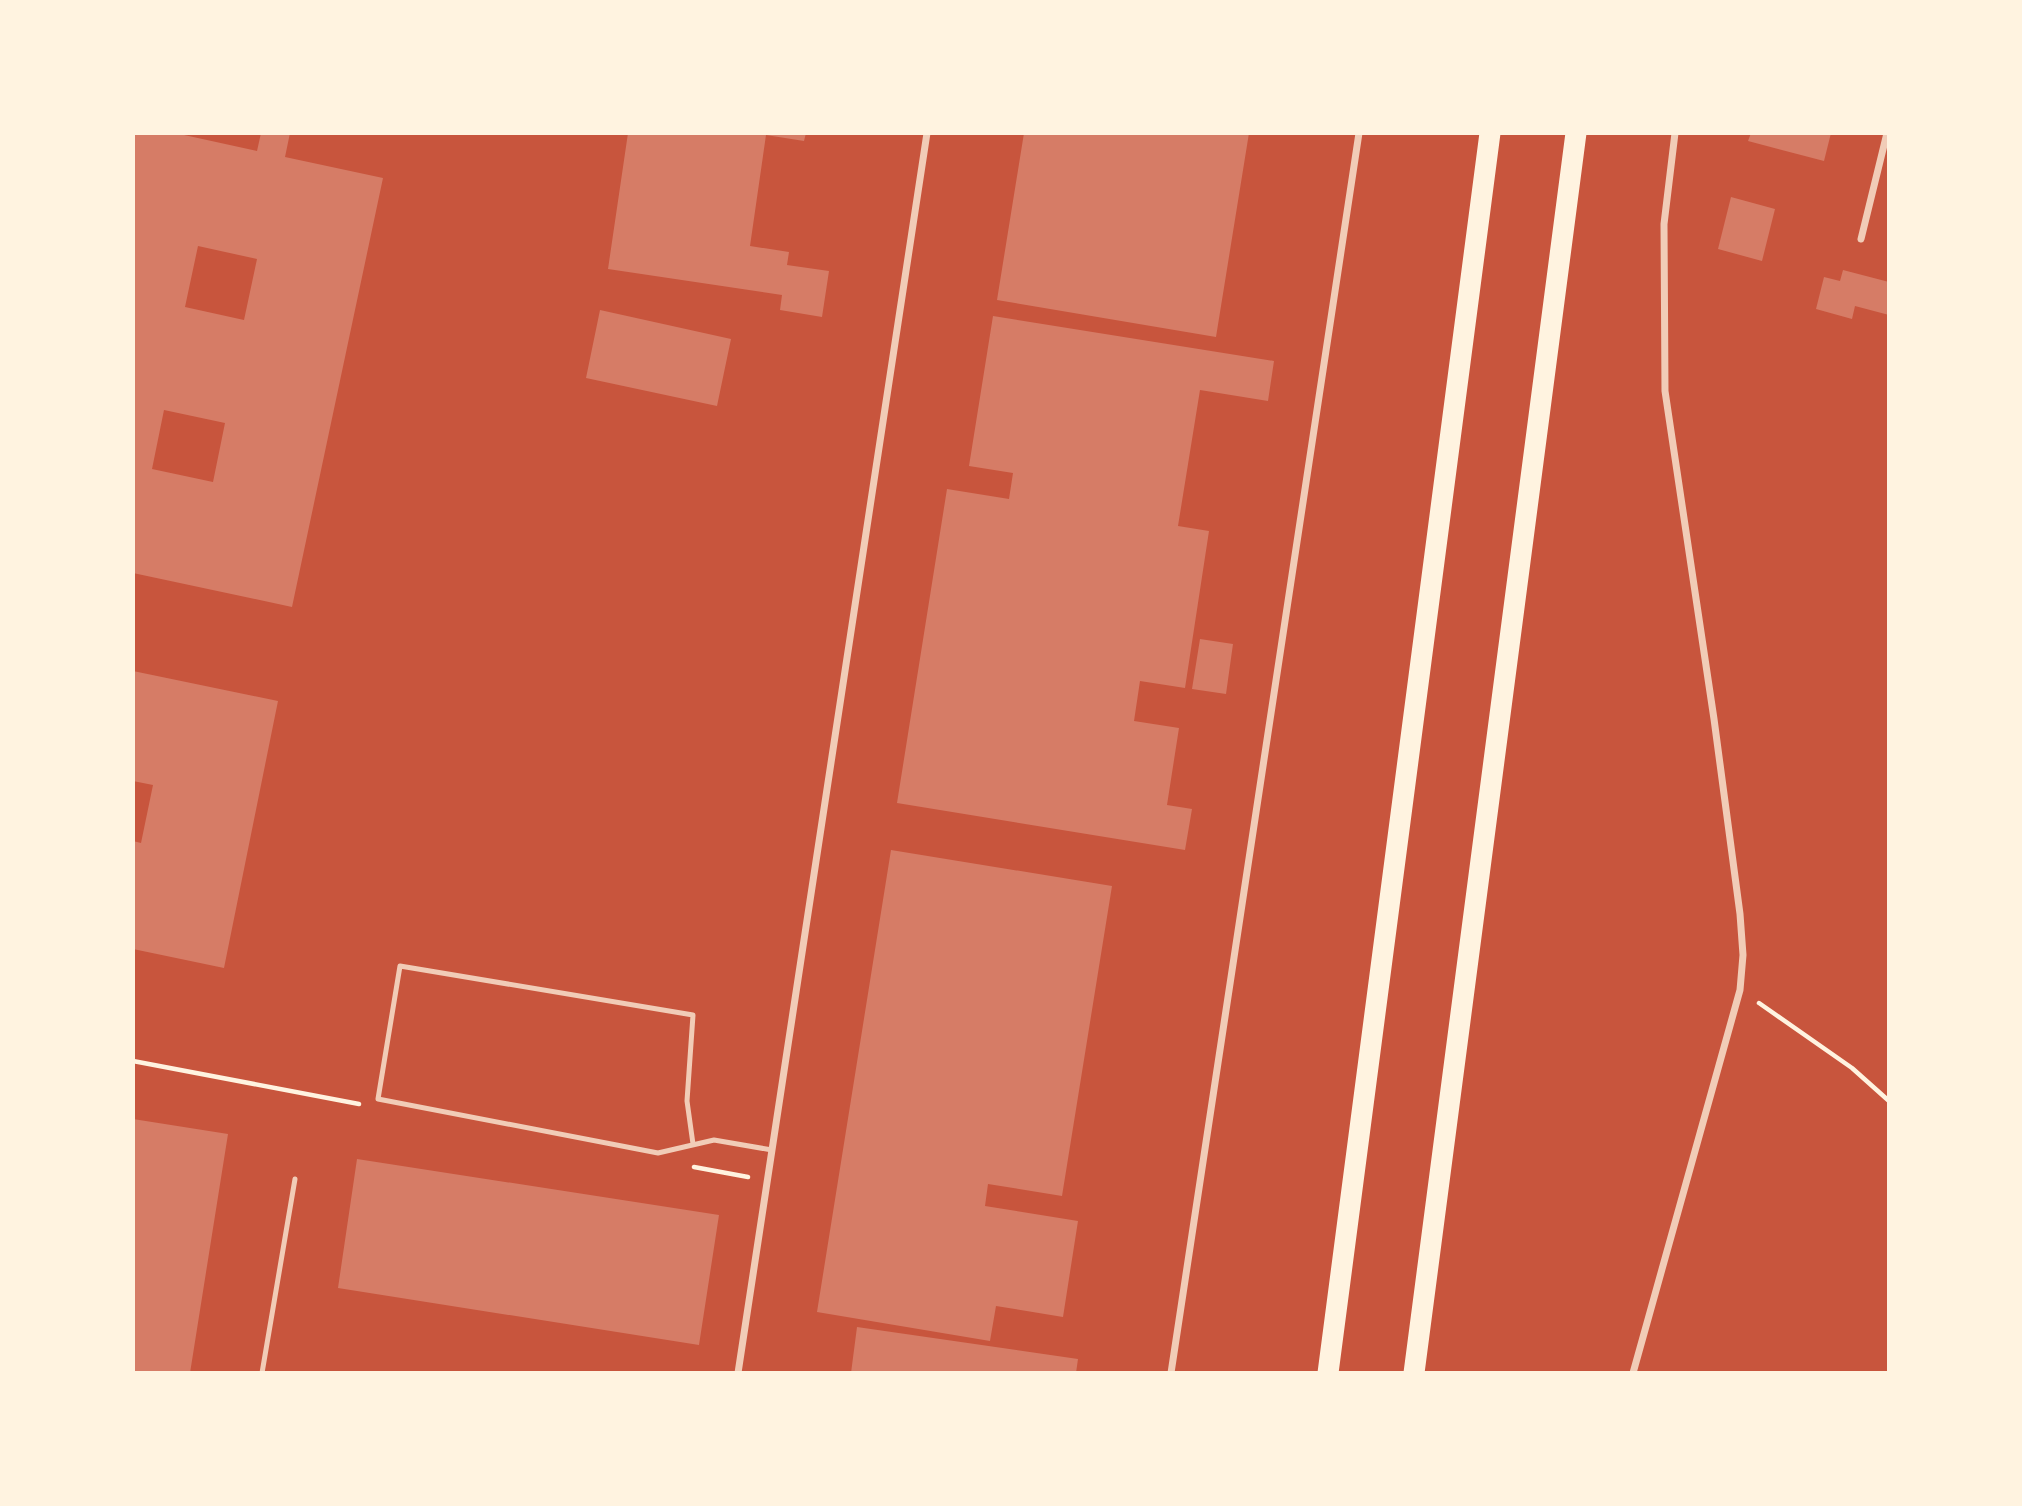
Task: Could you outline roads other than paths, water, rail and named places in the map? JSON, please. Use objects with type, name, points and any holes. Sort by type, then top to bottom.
[{"type":"highway","points":[[1328,1373],[1490,133]]},
{"type":"highway","points":[[1414,1373],[1576,133]]},
{"type":"street","points":[[738,1373],[927,133]]},
{"type":"street","points":[[1171,1373],[1359,133]]},
{"type":"street","points":[[1633,1373],[1740,990],[1743,956],[1714,719],[1665,391],[1664,224],[1675,133]]},
{"type":"street","points":[[1861,239],[1887,133]]},
{"type":"lane","points":[[693,1144],[687,1101],[694,1015],[400,966],[378,1099],[658,1153],[714,1140],[772,1150]]},
{"type":"lane","points":[[262,1373],[295,1179]]}]
